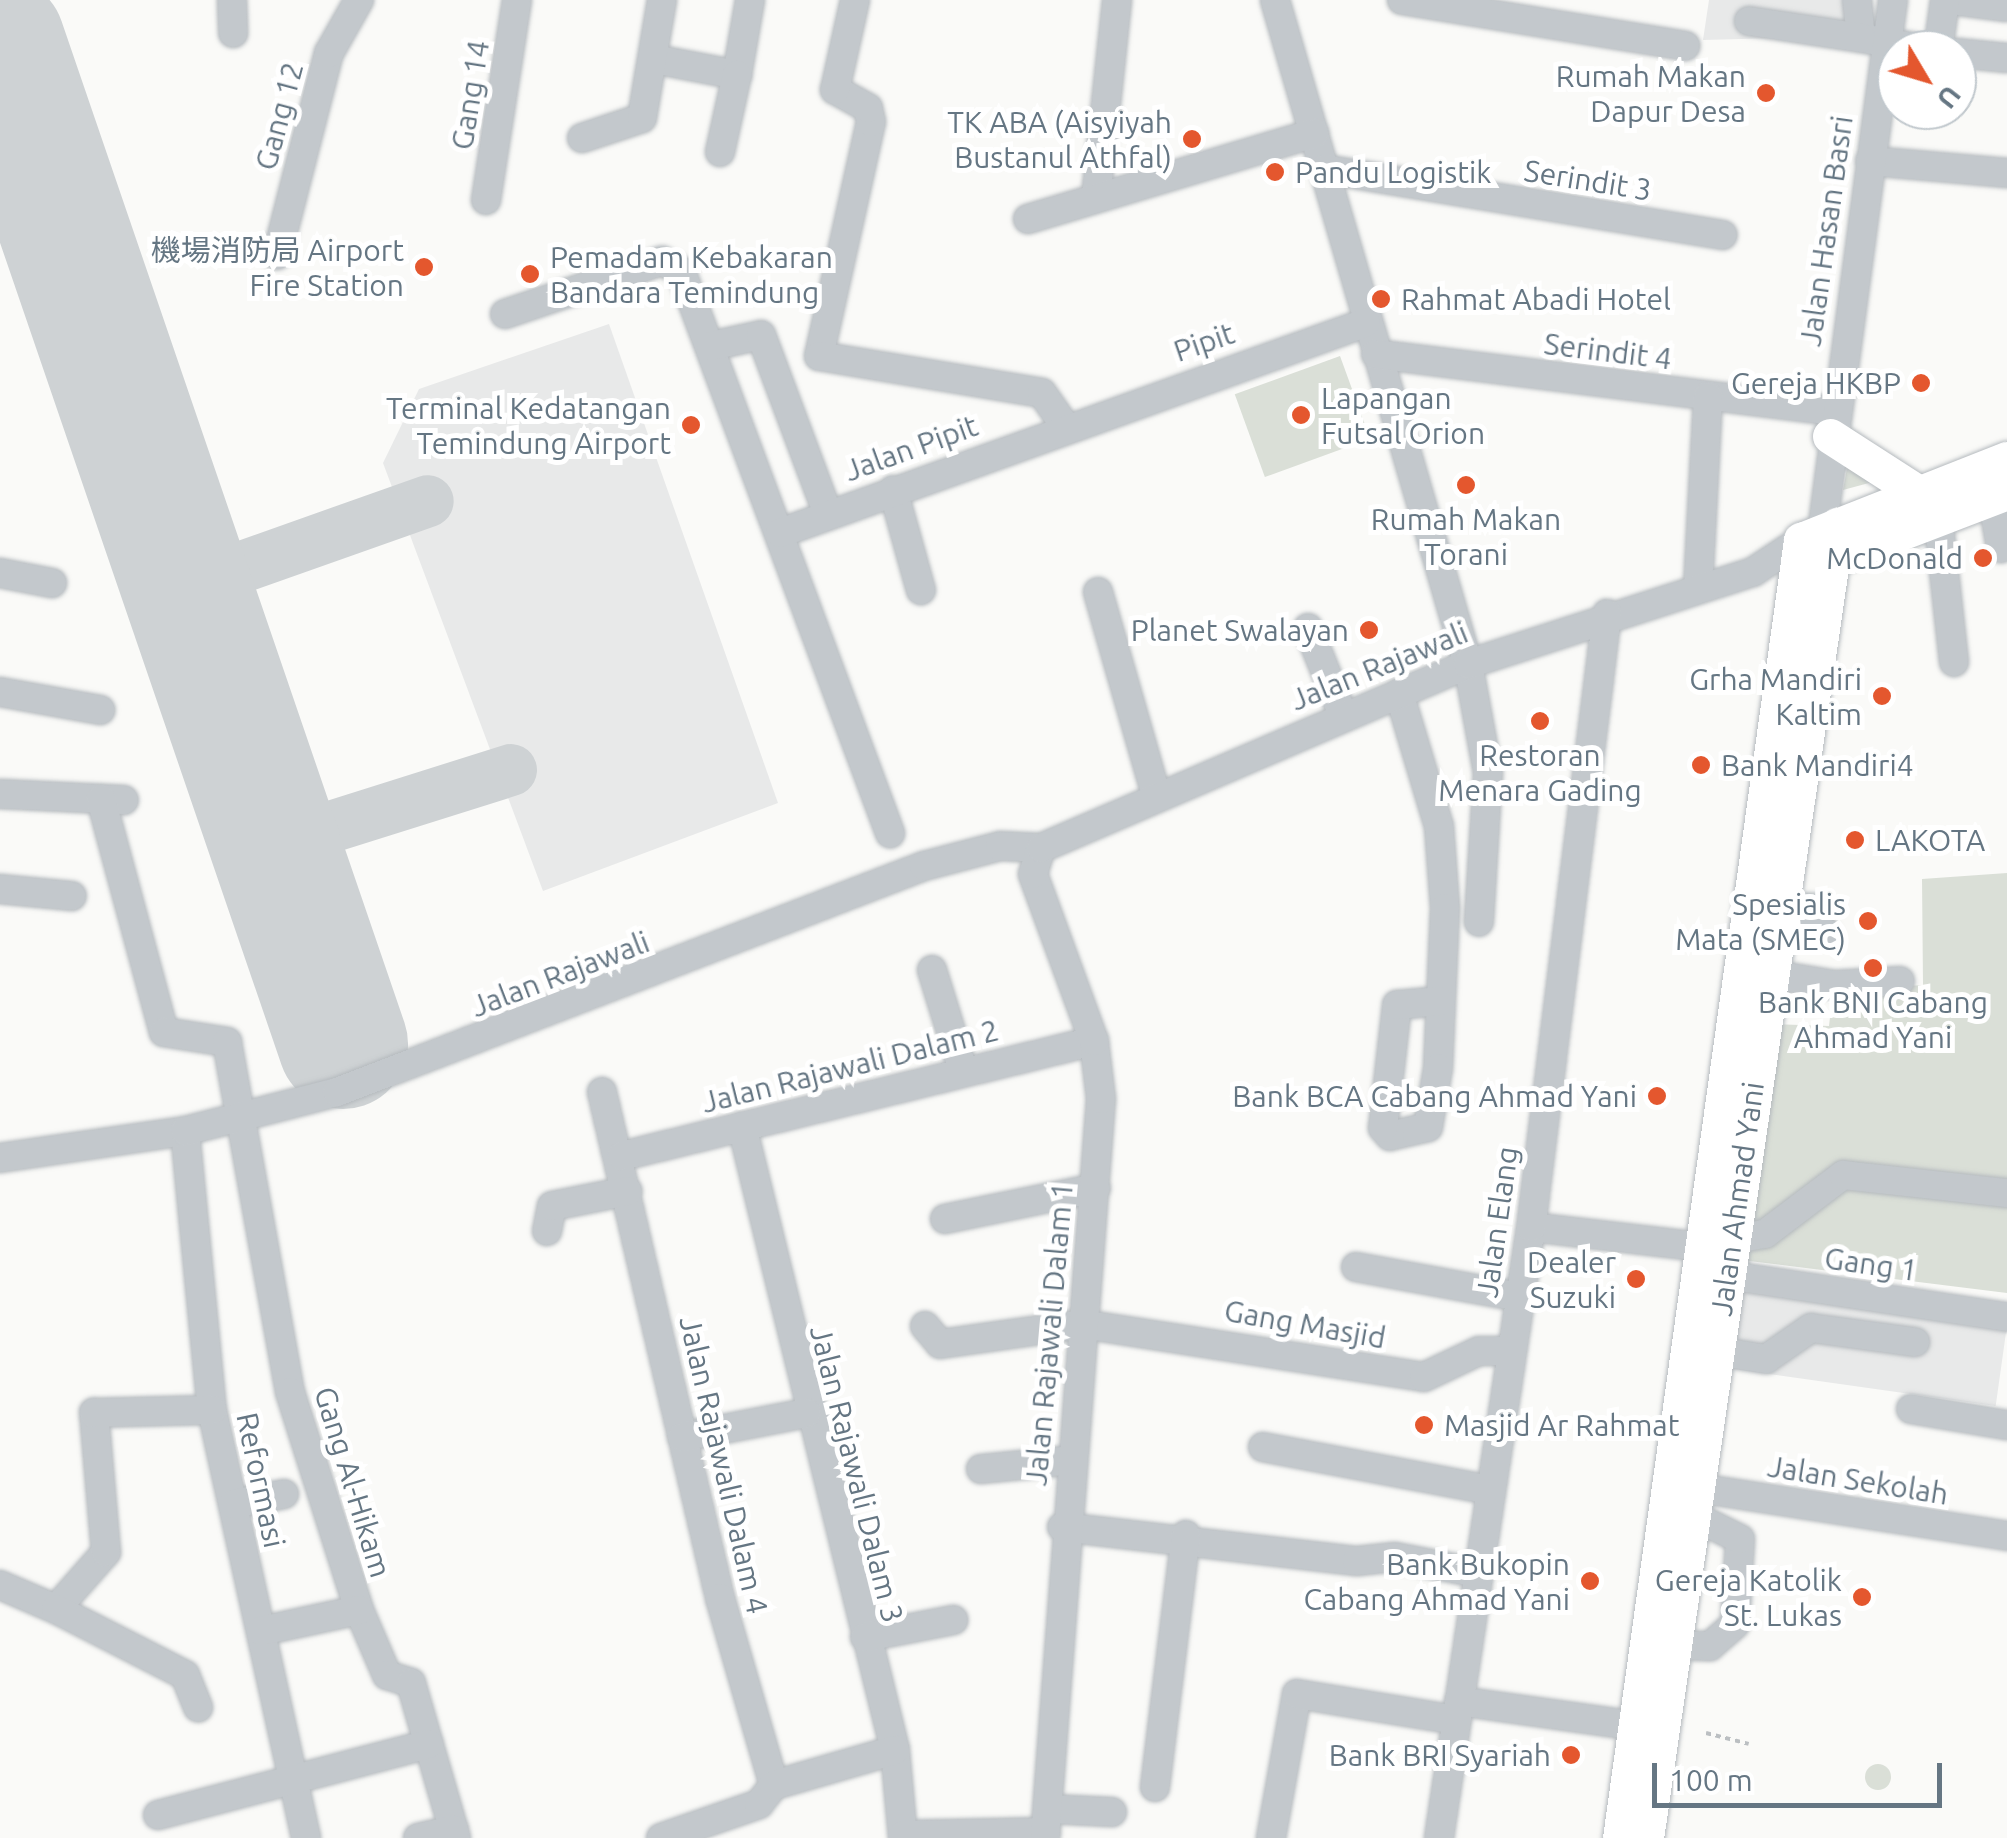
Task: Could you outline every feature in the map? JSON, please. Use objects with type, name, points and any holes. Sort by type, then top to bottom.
[{"type":"main road","points":[[1831,424],[1927,505],[2000,494]]},
{"type":"main road","points":[[1817,546],[1927,505],[2007,460]]},
{"type":"main road","name":"Jalan Ahmad Yani","points":[[1646,1838],[1726,1276],[1716,1243],[1777,919],[1817,546]]},
{"type":"main road","name":"Jalan Ahmad Yani","points":[[1620,1838],[1716,1243],[1817,546]]},
{"type":"street","points":[[232,0],[232,33]]},
{"type":"street","name":"Gang 12","points":[[277,255],[330,53],[359,0]]},
{"type":"street","name":"Gang 14","points":[[486,200],[517,0]]},
{"type":"street","points":[[582,138],[642,118],[662,0]]},
{"type":"street","points":[[720,152],[750,0]]},
{"type":"street","points":[[819,356],[871,122],[868,108],[841,97],[835,85],[855,0]]},
{"type":"street","points":[[1096,196],[1116,0]]},
{"type":"street","points":[[1275,0],[1365,323],[1468,664],[1488,773],[1479,922]]},
{"type":"street","points":[[1402,0],[1686,46]]},
{"type":"street","points":[[1857,0],[1874,40]]},
{"type":"street","name":"Jalan Hasan Basri","points":[[1817,546],[1870,161],[1874,40],[1893,0]]},
{"type":"street","points":[[1940,30],[1949,0],[2007,8]]},
{"type":"street","points":[[1750,21],[1877,40]]},
{"type":"street","points":[[1977,55],[2007,58]]},
{"type":"street","points":[[654,59],[737,75]]},
{"type":"street","points":[[1028,219],[1314,134]]},
{"type":"street","points":[[1870,161],[2007,173]]},
{"type":"street","name":"Serindit 3","points":[[1324,170],[1723,235]]},
{"type":"street","points":[[505,314],[674,262],[711,346],[890,833]]},
{"type":"street","name":"Pipit","points":[[1065,426],[1365,323]]},
{"type":"street","points":[[711,346],[756,331],[777,372],[828,514]]},
{"type":"street","name":"Serindit 4","points":[[1376,354],[1708,396],[1831,424]]},
{"type":"street","points":[[777,372],[819,356],[1042,393],[1065,426]]},
{"type":"street","points":[[1698,588],[1708,396]]},
{"type":"street","name":"Jalan Pipit","points":[[780,533],[1065,426]]},
{"type":"street","points":[[893,490],[921,590]]},
{"type":"street","points":[[2000,494],[2002,548]]},
{"type":"street","points":[[1927,505],[1954,662]]},
{"type":"street","name":"Jalan Rajawali","points":[[0,1158],[184,1131],[337,1092],[974,850],[1041,848],[1156,794],[1468,664],[1607,614],[1753,572],[1817,546]]},
{"type":"street","points":[[0,573],[52,583]]},
{"type":"street","points":[[1098,592],[1156,794]]},
{"type":"street","name":"Jalan Elang","points":[[1440,1838],[1531,1227],[1607,614]]},
{"type":"street","points":[[1308,628],[1343,715]]},
{"type":"street","points":[[0,692],[100,710]]},
{"type":"street","points":[[1400,692],[1444,859],[1440,1001],[1438,1068],[1419,1136],[1383,1130],[1398,1004],[1440,1001]]},
{"type":"street","name":"Gang Al-Hikam","points":[[0,794],[113,799],[164,1032],[173,1040],[222,1034],[244,1118],[290,1392],[359,1610],[387,1675],[411,1683],[455,1834]]},
{"type":"street","name":"Jalan Rajawali Dalam 1","points":[[1041,848],[1033,874],[1094,1041],[1096,1188],[1072,1460],[1062,1528],[1047,1827]]},
{"type":"street","points":[[0,890],[72,896]]},
{"type":"street","points":[[1777,919],[1824,921]]},
{"type":"street","points":[[932,970],[962,1070]]},
{"type":"street","points":[[1769,974],[1835,985],[1900,981]]},
{"type":"street","name":"Jalan Rajawali Dalam 2","points":[[622,1156],[962,1070],[1094,1041]]},
{"type":"street","points":[[1390,1070],[1438,1068]]},
{"type":"street","name":"Jalan Rajawali Dalam 4","points":[[602,1092],[622,1156],[682,1437],[774,1786]]},
{"type":"street","name":"Jalan Rajawali Dalam 3","points":[[742,1126],[807,1413],[895,1750],[903,1836]]},
{"type":"street","name":"Reformasi","points":[[184,1131],[212,1410],[306,1838]]},
{"type":"street","points":[[1531,1227],[1716,1243],[1764,1234],[1843,1175],[2007,1193]]},
{"type":"street","points":[[945,1219],[1096,1188]]},
{"type":"street","points":[[547,1231],[552,1206],[628,1191]]},
{"type":"street","points":[[1356,1267],[1519,1296]]},
{"type":"street","name":"Gang 1","points":[[1726,1276],[2007,1317]]},
{"type":"street","name":"Gang Masjid","points":[[925,1326],[940,1344],[1082,1324],[1412,1376],[1479,1350],[1511,1351]]},
{"type":"street","points":[[1716,1351],[1766,1359],[1811,1328],[1915,1342]]},
{"type":"street","points":[[1912,1409],[2007,1425]]},
{"type":"street","points":[[56,1609],[108,1542],[94,1412],[212,1410]]},
{"type":"street","points":[[682,1437],[807,1413]]},
{"type":"street","points":[[1263,1447],[1491,1490]]},
{"type":"street","points":[[980,1469],[1072,1460]]},
{"type":"street","points":[[232,1504],[284,1494]]},
{"type":"street","points":[[1673,1645],[1718,1644],[1735,1624],[1740,1540],[1696,1502]]},
{"type":"street","name":"Jalan Sekolah","points":[[1696,1502],[2007,1536]]},
{"type":"street","points":[[1062,1528],[1186,1535],[1477,1572]]},
{"type":"street","points":[[1155,1787],[1186,1535]]},
{"type":"street","points":[[0,1584],[185,1676],[198,1708]]},
{"type":"street","points":[[261,1631],[359,1610]]},
{"type":"street","points":[[866,1636],[953,1620]]},
{"type":"street","points":[[1271,1838],[1297,1694],[1636,1726]]},
{"type":"street","points":[[158,1816],[429,1744]]},
{"type":"street","points":[[660,1838],[760,1804],[774,1786],[895,1750]]},
{"type":"street","points":[[903,1836],[1047,1827],[1112,1812]]},
{"type":"street","points":[[418,1838],[455,1834]]},
{"type":"path","points":[[1706,1733],[1748,1744]]},
{"type":"shaded area","points":[[1709,0],[1854,0],[1850,36],[1703,40]]},
{"type":"shaded area","points":[[609,324],[778,803],[543,891],[383,463],[419,389]]},
{"type":"shaded area","name":"Lapangan Futsal Orion","points":[[1340,356],[1370,439],[1265,477],[1235,394]]},
{"type":"shaded area","points":[[1848,463],[1880,480],[1843,490]]},
{"type":"shaded area","points":[[2007,873],[2007,1293],[1741,1260],[1773,1024],[1829,1026],[1833,991],[1923,985],[1922,879]]},
{"type":"shaded area","points":[[1739,1285],[2007,1323],[1996,1406],[1727,1368]]},
{"type":"shaded area","points":[[1878,1764],[1887,1768],[1891,1777],[1887,1786],[1878,1790],[1869,1786],[1865,1777],[1869,1768]]},
{"type":"taxiway","points":[[203,642],[208,595],[225,573],[428,501]]},
{"type":"taxiway","points":[[171,549],[207,575],[225,573]]},
{"type":"taxiway","points":[[261,817],[305,835],[511,770]]},
{"type":"taxiway","points":[[282,878],[288,852],[305,835]]},
{"type":"runway","points":[[0,42],[343,1044]]},
{"type":"place","name":"Rumah Makan Dapur Desa","points":[[1766,93]]},
{"type":"place","name":"TK ABA (Aisyiyah Bustanul Athfal)","points":[[1192,139]]},
{"type":"place","name":"Pandu Logistik","points":[[1275,172]]},
{"type":"place","name":"機場消防局 Airport Fire Station","points":[[424,267]]},
{"type":"place","name":"Pemadam Kebakaran Bandara Temindung","points":[[530,274]]},
{"type":"place","name":"Rahmat Abadi Hotel","points":[[1381,299]]},
{"type":"place","name":"Gereja HKBP","points":[[1921,383]]},
{"type":"place","name":"Lapangan Futsal Orion","points":[[1301,415]]},
{"type":"place","name":"Terminal Kedatangan Temindung Airport","points":[[691,425]]},
{"type":"place","name":"Rumah Makan Torani","points":[[1466,485]]},
{"type":"place","name":"McDonald","points":[[1983,558]]},
{"type":"place","name":"Planet Swalayan","points":[[1369,630]]},
{"type":"place","name":"Grha Mandiri Kaltim","points":[[1882,696]]},
{"type":"place","name":"Restoran Menara Gading","points":[[1540,721]]},
{"type":"place","name":"Bank Mandiri4","points":[[1701,765]]},
{"type":"place","name":"LAKOTA","points":[[1855,840]]},
{"type":"place","name":"Spesialis Mata (SMEC)","points":[[1868,921]]},
{"type":"place","name":"Bank BNI Cabang Ahmad Yani","points":[[1873,968]]},
{"type":"place","name":"Bank BCA Cabang Ahmad Yani","points":[[1657,1096]]},
{"type":"place","name":"Dealer Suzuki","points":[[1636,1279]]},
{"type":"place","name":"Masjid Ar Rahmat","points":[[1424,1425]]},
{"type":"place","name":"Bank Bukopin Cabang Ahmad Yani","points":[[1590,1581]]},
{"type":"place","name":"Gereja Katolik St. Lukas","points":[[1862,1597]]},
{"type":"place","name":"Bank BRI Syariah","points":[[1571,1755]]}]
